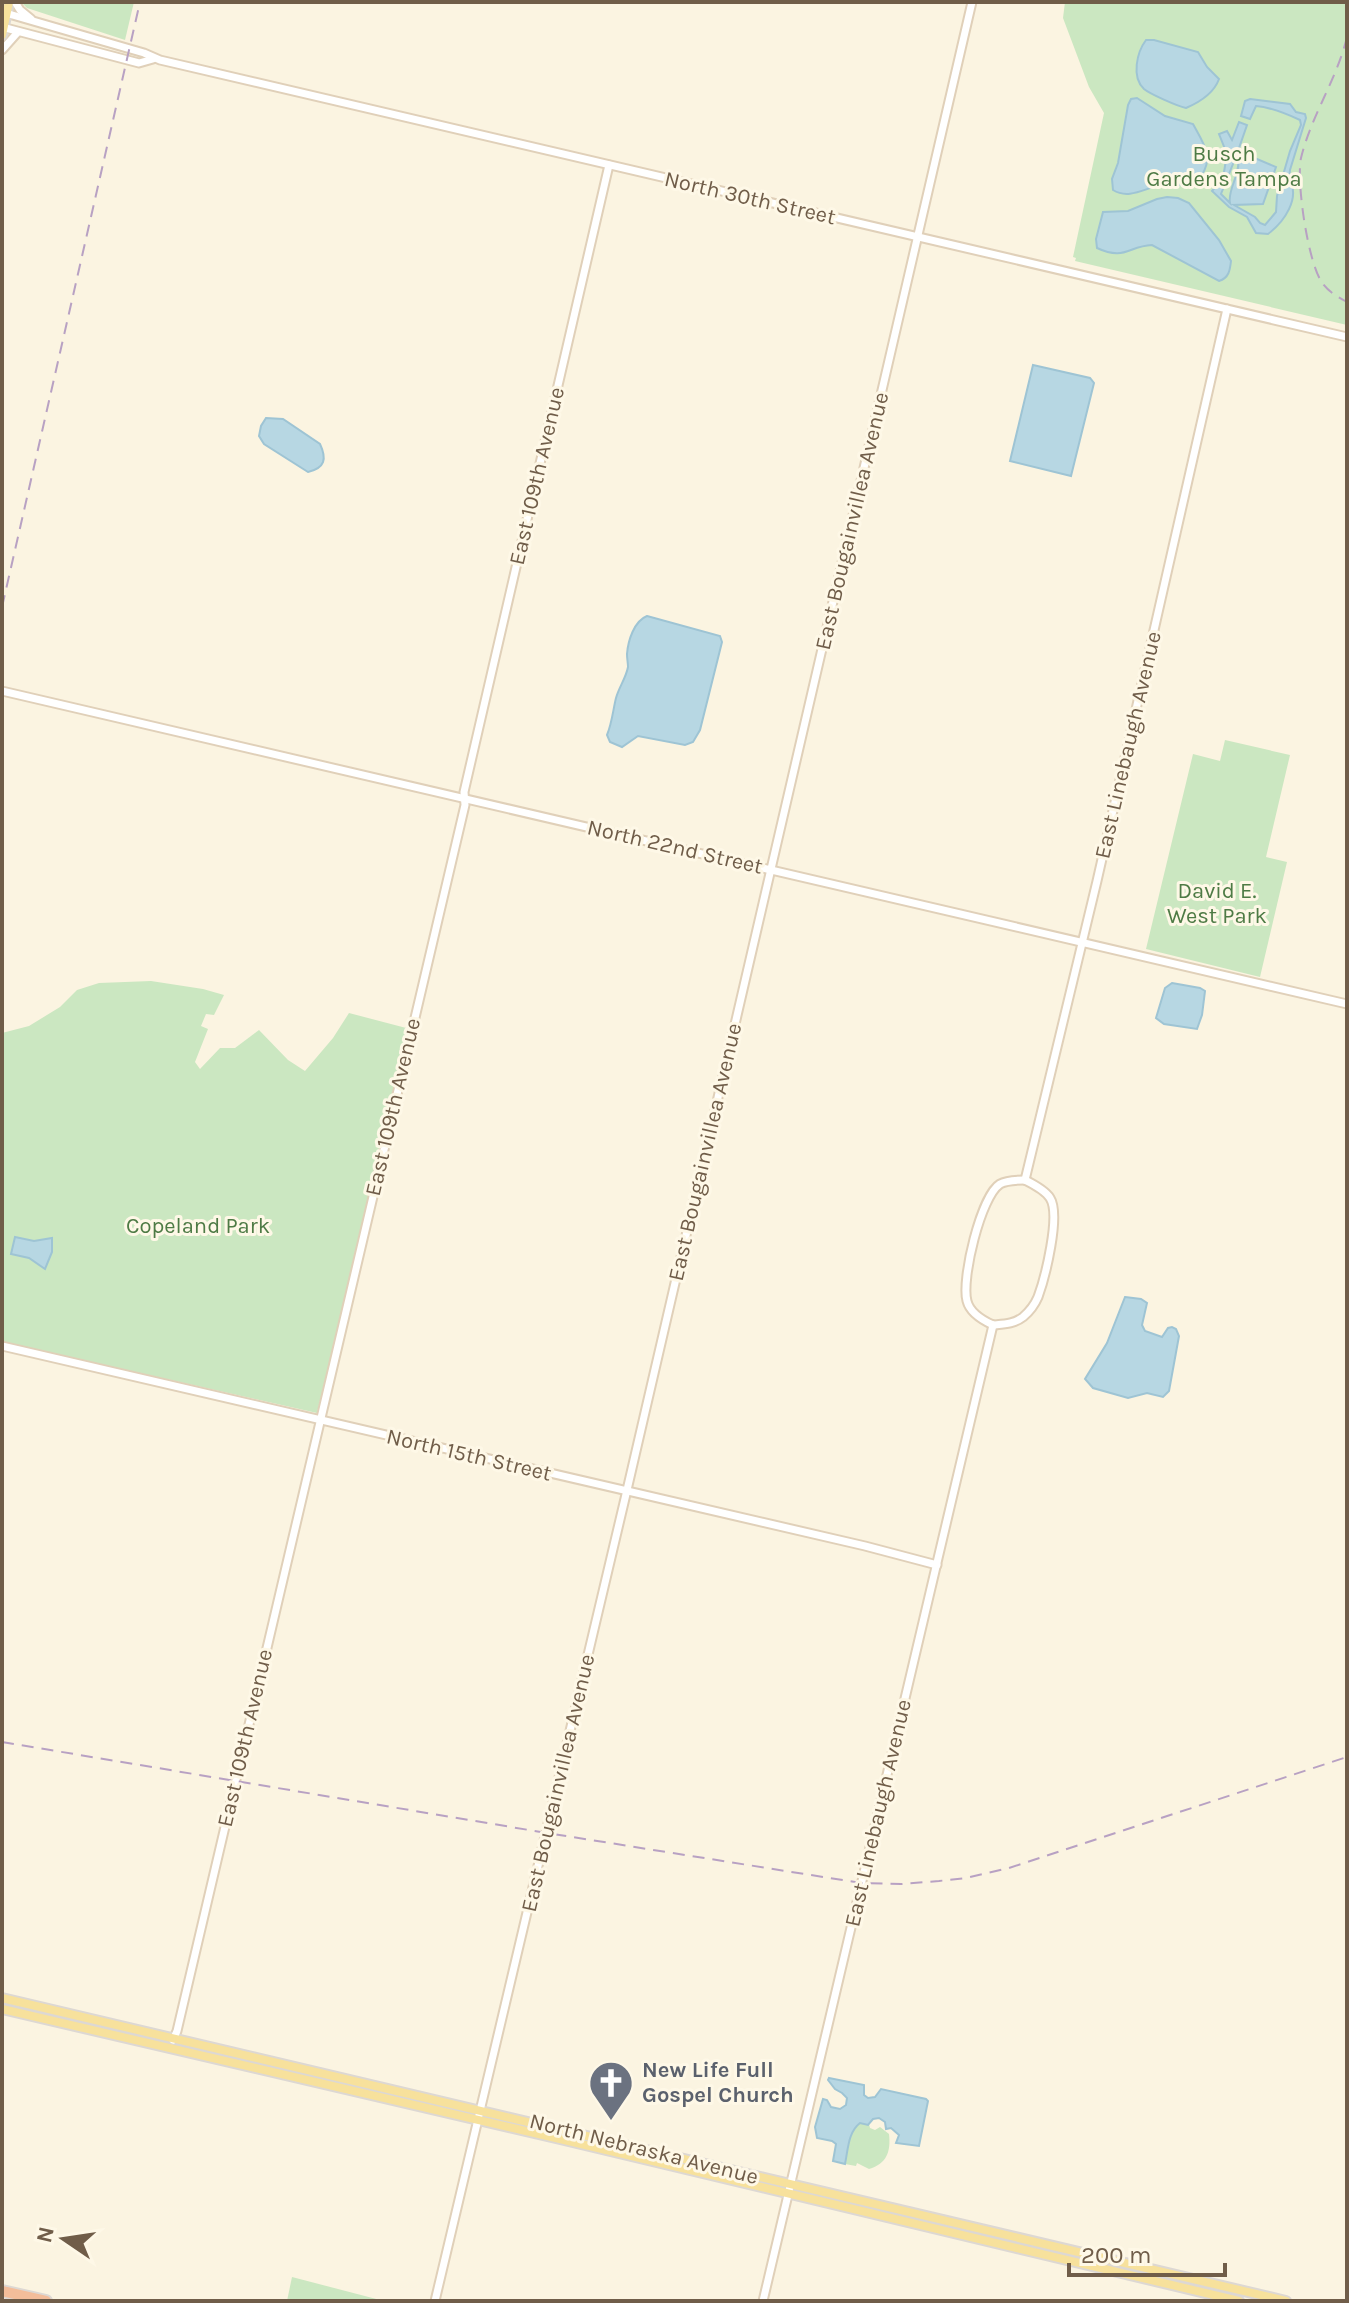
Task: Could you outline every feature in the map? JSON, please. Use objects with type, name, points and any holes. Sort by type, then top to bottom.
[{"type":"highway","points":[[2,2291],[46,2301]]},
{"type":"main road","points":[[3,30],[4,12],[12,2]]},
{"type":"main road","name":"North Nebraska Avenue","points":[[2,1998],[419,2095],[480,2115]]},
{"type":"main road","name":"North Nebraska Avenue","points":[[2,2009],[390,2099],[480,2115],[1239,2301]]},
{"type":"main road","points":[[84,2028],[87,2018]]},
{"type":"main road","points":[[390,2099],[412,2099],[419,2095]]},
{"type":"main road","name":"North Nebraska Avenue","points":[[790,2189],[1286,2301]]},
{"type":"street","points":[[12,2],[33,20]]},
{"type":"street","name":"East Bougainvillea Avenue","points":[[435,2301],[772,870],[972,2]]},
{"type":"street","name":"North 30th Street","points":[[4,12],[144,53],[153,59],[1347,337]]},
{"type":"street","name":"North 30th Street","points":[[3,30],[139,63],[153,59]]},
{"type":"street","points":[[2,50],[18,32]]},
{"type":"street","name":"East 109th Avenue","points":[[169,2048],[174,2038],[465,805],[464,798],[519,548],[609,165]]},
{"type":"street","name":"East Linebaugh Avenue","points":[[1025,1180],[1227,309]]},
{"type":"street","name":"North 22nd Street","points":[[2,691],[1347,1004]]},
{"type":"street","points":[[1025,1180],[1051,1199],[1056,1218],[1052,1238],[1037,1299],[1018,1320],[993,1325],[981,1319],[966,1299],[965,1287],[973,1244],[984,1205],[999,1185],[1025,1180]]},
{"type":"street","name":"East Linebaugh Avenue","points":[[763,2301],[993,1325]]},
{"type":"street","name":"North 15th Street","points":[[2,1346],[937,1565]]},
{"type":"green space","points":[[21,2],[134,2],[125,40],[27,8]]},
{"type":"green space","name":"Busch Gardens Tampa","points":[[1065,2],[1347,2],[1347,325],[1075,261],[1073,257],[1104,113],[1089,87],[1063,18]]},
{"type":"green space","name":"David E. West Park","points":[[1225,740],[1290,755],[1266,857],[1287,862],[1260,977],[1146,949],[1193,754],[1220,761]]},
{"type":"green space","name":"Copeland Park","points":[[151,981],[224,995],[214,1015],[206,1014],[201,1026],[208,1029],[195,1062],[200,1069],[220,1048],[235,1048],[259,1030],[288,1060],[305,1071],[349,1013],[410,1029],[317,1413],[2,1342],[2,1033],[29,1026],[60,1007],[77,990],[99,983]]},
{"type":"green space","points":[[860,2123],[869,2124],[875,2130],[880,2127],[889,2134],[886,2156],[880,2164],[869,2169],[857,2163],[856,2166],[845,2164],[851,2136]]},
{"type":"green space","points":[[292,2277],[384,2301],[287,2301]]},
{"type":"water","points":[[1146,40],[1198,52],[1219,79],[1214,89],[1186,108],[1144,89],[1138,78],[1137,64]]},
{"type":"water","points":[[1137,98],[1165,116],[1193,124],[1207,156],[1205,169],[1195,182],[1189,185],[1161,185],[1131,194],[1113,190],[1112,179],[1118,163],[1128,105],[1131,99]]},
{"type":"water","points":[[1245,101],[1290,104],[1306,118],[1290,170],[1292,202],[1280,223],[1268,234],[1256,233],[1247,217],[1229,207],[1212,191],[1223,178],[1227,154],[1219,134],[1227,131],[1232,140],[1239,122],[1247,125],[1238,151],[1276,167],[1263,204],[1234,205],[1265,225],[1276,212],[1277,196],[1301,125],[1300,120],[1279,111],[1256,106],[1250,119],[1241,116]],"holes":[[[1235,159],[1238,159],[1238,170],[1230,203],[1221,194]]]},
{"type":"water","points":[[1167,197],[1189,203],[1219,240],[1231,261],[1225,278],[1219,281],[1152,245],[1120,253],[1097,248],[1096,239],[1103,212],[1128,211]]},
{"type":"water","points":[[1033,365],[1090,378],[1094,383],[1071,476],[1010,461]]},
{"type":"water","points":[[266,418],[283,419],[320,444],[324,458],[321,465],[308,472],[264,444],[259,436]]},
{"type":"water","points":[[647,616],[720,636],[722,642],[700,730],[693,742],[685,745],[638,736],[622,747],[610,742],[607,735],[628,667],[630,638],[635,627]]},
{"type":"water","points":[[1172,983],[1205,991],[1197,1029],[1164,1024],[1156,1018],[1165,988]]},
{"type":"water","points":[[15,1237],[34,1241],[52,1238],[52,1252],[45,1269],[29,1258],[11,1254]]},
{"type":"water","points":[[1125,1297],[1147,1303],[1142,1325],[1145,1331],[1162,1337],[1172,1327],[1179,1336],[1169,1391],[1163,1397],[1147,1393],[1128,1398],[1093,1388],[1085,1379],[1107,1343]]},
{"type":"water","points":[[829,2078],[864,2085],[864,2095],[868,2098],[875,2097],[881,2089],[926,2099],[919,2146],[896,2143],[899,2135],[891,2128],[886,2129],[885,2122],[879,2118],[873,2119],[868,2125],[860,2123],[853,2131],[845,2164],[833,2161],[836,2144],[817,2138],[815,2127],[823,2099],[831,2107],[840,2109],[846,2105],[847,2098],[835,2089]]},
{"type":"railway","points":[[2,607],[140,2]]},
{"type":"railway","points":[[1347,37],[1305,142],[1300,169],[1304,222],[1313,260],[1323,284],[1347,302]]},
{"type":"railway","points":[[2,1742],[861,1883],[901,1884],[966,1878],[1009,1868],[1347,1757]]},
{"type":"place","name":"New Life Full Gospel Church","points":[[611,2122]]}]
